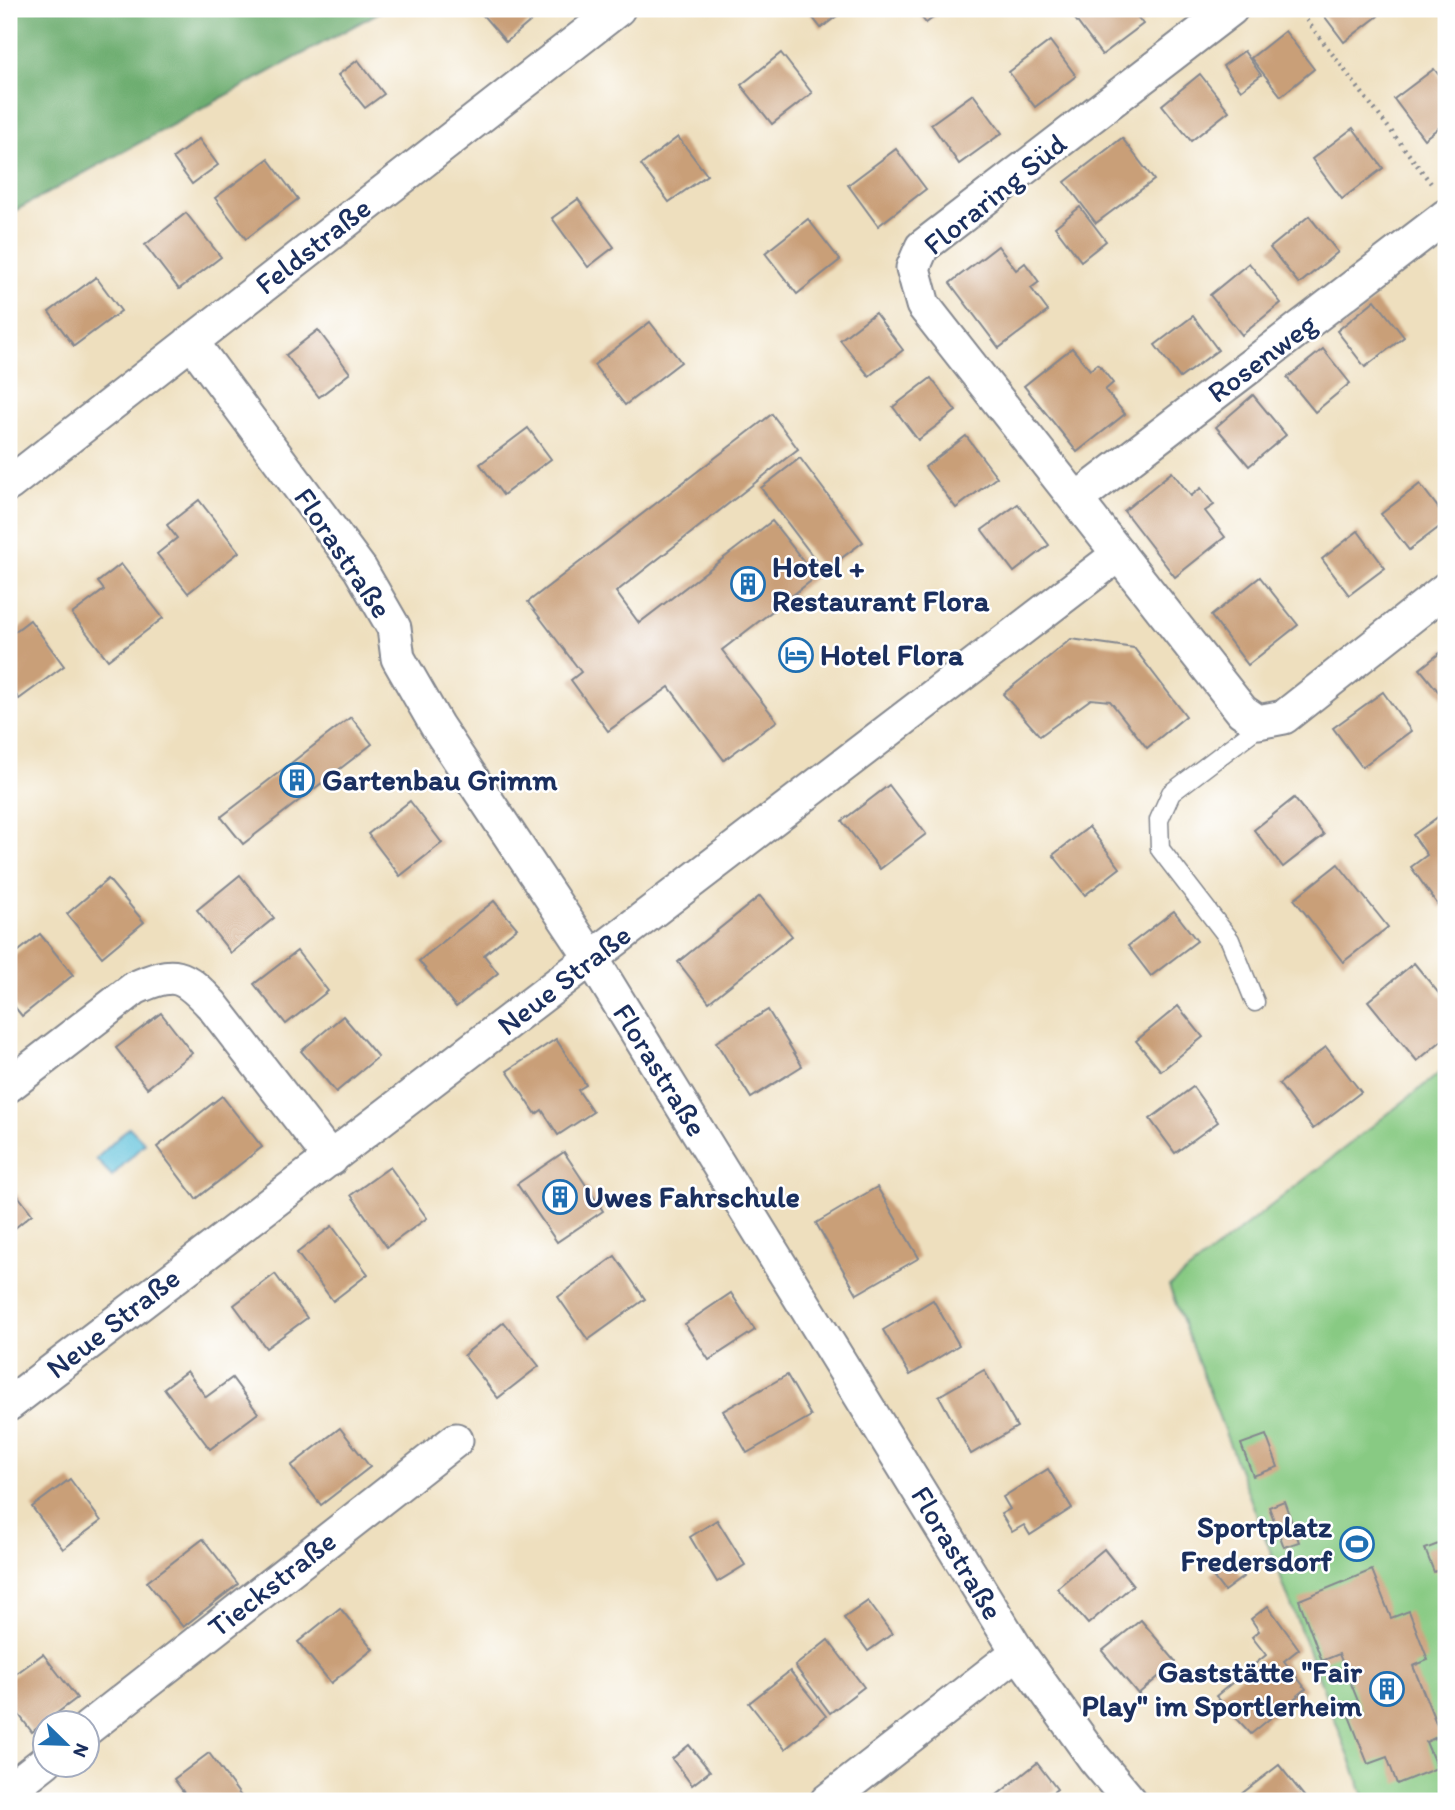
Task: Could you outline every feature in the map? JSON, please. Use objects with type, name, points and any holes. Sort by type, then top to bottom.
[{"type":"street","name":"Feldstraße","points":[[9,484],[618,9]]},
{"type":"street","name":"Floraring Süd","points":[[1231,9],[922,247],[913,268],[923,305],[1242,711],[1258,722]]},
{"type":"street","name":"Rosenweg","points":[[1077,499],[1442,204]]},
{"type":"street","name":"Florastraße","points":[[191,341],[360,569],[394,628],[398,658],[417,693],[592,959],[1018,1652],[1094,1758],[1130,1801]]},
{"type":"street","name":"Neue Straße","points":[[9,1404],[204,1252],[331,1159],[1119,554]]},
{"type":"street","points":[[1258,722],[1284,717],[1446,589]]},
{"type":"street","points":[[9,1085],[135,988],[155,978],[172,976],[191,983],[212,1005],[331,1159]]},
{"type":"street","name":"Tieckstraße","points":[[102,1717],[456,1440]]},
{"type":"street","points":[[827,1801],[1018,1652]]},
{"type":"street","points":[[9,1790],[32,1772]]},
{"type":"lane","points":[[1255,1002],[1230,940],[1160,849],[1159,820],[1171,793],[1254,730],[1258,722]]},
{"type":"path","points":[[1297,9],[1442,204]]},
{"type":"green space","points":[[9,9],[385,9],[9,214]]},
{"type":"green space","name":"Sportplatz Fredersdorf","points":[[1446,1068],[1446,1801],[1366,1801],[1169,1286]]},
{"type":"water","points":[[129,1127],[145,1143],[112,1176],[96,1159]]},
{"type":"building","points":[[484,9],[523,9],[532,20],[506,42],[480,12]]},
{"type":"building","points":[[806,9],[846,9],[821,28]]},
{"type":"building","points":[[915,9],[945,9],[926,23]]},
{"type":"building","points":[[1089,9],[1131,9],[1143,24],[1102,55],[1075,19]]},
{"type":"building","points":[[1319,9],[1373,9],[1378,16],[1344,42]]},
{"type":"building","points":[[1285,31],[1314,69],[1281,96],[1251,58]]},
{"type":"building","points":[[1050,41],[1076,76],[1035,107],[1009,72]]},
{"type":"building","points":[[1244,51],[1261,75],[1241,90],[1223,66]]},
{"type":"building","points":[[781,53],[812,93],[772,124],[741,85]]},
{"type":"building","points":[[358,60],[384,94],[365,108],[338,75]]},
{"type":"building","points":[[1434,69],[1446,84],[1446,122],[1424,139],[1394,99]]},
{"type":"building","points":[[1200,74],[1229,111],[1191,141],[1162,105]]},
{"type":"building","points":[[973,94],[1002,133],[959,164],[931,124]]},
{"type":"building","points":[[1353,128],[1383,168],[1342,199],[1312,159]]},
{"type":"building","points":[[678,137],[707,175],[669,202],[641,165]]},
{"type":"building","points":[[1122,138],[1154,180],[1096,223],[1065,182]]},
{"type":"building","points":[[199,139],[218,165],[192,184],[173,158]]},
{"type":"building","points":[[896,149],[926,189],[878,226],[848,185]]},
{"type":"building","points":[[268,159],[298,199],[246,239],[215,198]]},
{"type":"building","points":[[578,199],[614,247],[588,267],[552,218]]},
{"type":"building","points":[[1080,207],[1106,241],[1081,261],[1055,227]]},
{"type":"building","points":[[186,213],[221,257],[179,289],[145,245]]},
{"type":"building","points":[[1309,216],[1338,252],[1299,284],[1270,248]]},
{"type":"building","points":[[808,219],[840,260],[797,294],[765,253]]},
{"type":"building","points":[[998,246],[1016,270],[1025,263],[1039,282],[1031,288],[1048,311],[999,348],[950,283]]},
{"type":"building","points":[[1249,263],[1281,303],[1242,335],[1210,295]]},
{"type":"building","points":[[96,277],[121,311],[74,346],[49,312]]},
{"type":"building","points":[[1375,300],[1404,337],[1365,367],[1337,331]]},
{"type":"building","points":[[875,313],[903,350],[869,376],[840,340]]},
{"type":"building","points":[[1193,316],[1218,350],[1180,378],[1155,345]]},
{"type":"building","points":[[650,322],[681,362],[625,405],[594,365]]},
{"type":"building","points":[[318,330],[350,373],[319,397],[286,355]]},
{"type":"building","points":[[1072,348],[1090,370],[1098,364],[1113,383],[1105,390],[1125,414],[1077,452],[1024,386]]},
{"type":"building","points":[[1323,349],[1350,383],[1315,412],[1287,378]]},
{"type":"building","points":[[931,378],[956,411],[918,440],[893,407]]},
{"type":"building","points":[[1253,395],[1286,435],[1249,466],[1216,427]]},
{"type":"building","name":"Hotel + Restaurant Flora","points":[[772,414],[798,449],[616,592],[639,623],[772,521],[816,577],[722,650],[777,721],[724,760],[669,687],[608,731],[571,680],[581,672],[528,602]]},
{"type":"building","points":[[528,428],[551,459],[503,495],[480,464]]},
{"type":"building","points":[[966,436],[997,477],[956,508],[925,467]]},
{"type":"building","points":[[800,458],[863,542],[824,571],[761,488]]},
{"type":"building","points":[[1172,472],[1191,496],[1201,488],[1214,505],[1205,511],[1225,537],[1175,577],[1124,511]]},
{"type":"building","points":[[1420,484],[1446,518],[1446,522],[1409,550],[1381,514]]},
{"type":"building","points":[[199,500],[239,552],[188,593],[157,554],[177,538],[167,525]]},
{"type":"building","points":[[1018,504],[1049,545],[1014,572],[982,530]]},
{"type":"building","points":[[1358,531],[1385,568],[1349,595],[1322,559]]},
{"type":"building","points":[[121,564],[163,618],[108,660],[72,614],[104,590],[98,582]]},
{"type":"building","points":[[1260,577],[1298,625],[1248,665],[1211,616]]},
{"type":"building","points":[[30,620],[64,666],[19,699],[9,684],[9,636]]},
{"type":"building","points":[[1071,639],[1134,648],[1186,716],[1147,748],[1110,701],[1091,699],[1040,736],[1003,694]]},
{"type":"building","points":[[1446,648],[1446,701],[1420,669]]},
{"type":"building","points":[[1383,692],[1411,731],[1362,767],[1333,728]]},
{"type":"building","name":"Gartenbau Grimm","points":[[351,717],[372,744],[243,844],[221,817]]},
{"type":"building","points":[[889,785],[926,834],[880,869],[842,821]]},
{"type":"building","points":[[1294,798],[1324,835],[1283,867],[1254,830]]},
{"type":"building","points":[[410,801],[442,843],[400,876],[368,834]]},
{"type":"building","points":[[1442,814],[1446,820],[1446,904],[1440,908],[1411,867],[1427,855],[1413,835]]},
{"type":"building","points":[[1089,827],[1120,868],[1085,895],[1053,855]]},
{"type":"building","points":[[1338,864],[1388,927],[1343,962],[1294,899]]},
{"type":"building","points":[[240,875],[274,918],[231,953],[197,910]]},
{"type":"building","points":[[108,879],[144,922],[102,957],[67,914]]},
{"type":"building","points":[[760,896],[792,936],[709,1002],[678,962]]},
{"type":"building","points":[[494,901],[517,928],[484,955],[498,973],[456,1007],[419,961]]},
{"type":"building","points":[[1174,911],[1197,941],[1151,976],[1128,946]]},
{"type":"building","points":[[40,934],[73,975],[22,1016],[9,1000],[9,959]]},
{"type":"building","points":[[297,951],[328,991],[286,1024],[254,984]]},
{"type":"building","points":[[1414,963],[1446,1002],[1446,1037],[1417,1061],[1368,1001]]},
{"type":"building","points":[[1178,1006],[1203,1037],[1161,1071],[1136,1041]]},
{"type":"building","points":[[768,1010],[802,1066],[751,1098],[716,1042]]},
{"type":"building","points":[[161,1013],[192,1053],[147,1088],[116,1048]]},
{"type":"building","points":[[343,1016],[378,1057],[336,1092],[301,1051]]},
{"type":"building","points":[[556,1039],[586,1085],[578,1090],[593,1112],[558,1135],[542,1110],[536,1114],[507,1071]]},
{"type":"building","points":[[1326,1047],[1361,1092],[1313,1129],[1279,1084]]},
{"type":"building","points":[[1193,1087],[1218,1122],[1175,1153],[1150,1119]]},
{"type":"building","points":[[222,1096],[262,1147],[196,1199],[157,1147]]},
{"type":"building","name":"Uwes Fahrschule","points":[[564,1152],[603,1211],[557,1242],[517,1184]]},
{"type":"building","points":[[390,1167],[427,1218],[387,1247],[351,1195]]},
{"type":"building","points":[[9,1184],[32,1214],[9,1233]]},
{"type":"building","points":[[877,1187],[919,1258],[857,1294],[816,1223]]},
{"type":"building","points":[[332,1226],[368,1274],[333,1301],[297,1253]]},
{"type":"building","points":[[615,1256],[645,1299],[588,1340],[558,1297]]},
{"type":"building","points":[[275,1274],[307,1318],[266,1348],[234,1305]]},
{"type":"building","points":[[731,1293],[755,1330],[709,1360],[685,1324]]},
{"type":"building","points":[[933,1300],[959,1345],[910,1375],[883,1330]]},
{"type":"building","points":[[504,1322],[539,1366],[498,1398],[464,1355]]},
{"type":"building","points":[[984,1370],[1017,1427],[971,1454],[939,1396]]},
{"type":"building","points":[[187,1371],[206,1397],[232,1378],[258,1413],[210,1449],[164,1388]]},
{"type":"building","points":[[787,1375],[811,1416],[747,1453],[723,1411]]},
{"type":"building","points":[[340,1428],[370,1467],[321,1505],[291,1466]]},
{"type":"building","points":[[1266,1435],[1278,1467],[1253,1476],[1241,1444]]},
{"type":"building","points":[[1048,1469],[1072,1508],[1030,1535],[1024,1525],[1012,1532],[1001,1514],[1010,1509],[1003,1497]]},
{"type":"building","points":[[70,1479],[101,1521],[63,1549],[32,1507]]},
{"type":"building","points":[[1284,1501],[1299,1542],[1284,1547],[1269,1507]]},
{"type":"building","points":[[717,1520],[745,1565],[717,1582],[690,1537]]},
{"type":"building","points":[[203,1539],[238,1584],[183,1627],[147,1582]]},
{"type":"building","points":[[1446,1541],[1446,1567],[1434,1572],[1425,1549]]},
{"type":"building","points":[[1104,1549],[1133,1585],[1088,1624],[1057,1588]]},
{"type":"building","points":[[1230,1560],[1243,1577],[1224,1591],[1211,1574]]},
{"type":"building","name":"Gaststätte \"Fair Play\" im Sportlerheim","points":[[1372,1570],[1391,1618],[1409,1611],[1428,1660],[1413,1666],[1441,1735],[1426,1742],[1437,1768],[1397,1784],[1387,1757],[1368,1764],[1349,1716],[1362,1711],[1339,1654],[1322,1661],[1299,1600]]},
{"type":"building","points":[[868,1601],[892,1634],[868,1651],[844,1618]]},
{"type":"building","points":[[1268,1606],[1299,1649],[1284,1661],[1306,1689],[1251,1734],[1216,1696],[1266,1655],[1252,1637],[1259,1631],[1251,1619]]},
{"type":"building","points":[[340,1608],[373,1649],[331,1683],[298,1642]]},
{"type":"building","points":[[1141,1620],[1176,1662],[1138,1694],[1102,1651]]},
{"type":"building","points":[[828,1640],[864,1687],[830,1713],[795,1666]]},
{"type":"building","points":[[43,1654],[77,1698],[64,1708],[32,1708],[32,1732],[14,1708],[9,1713],[9,1679]]},
{"type":"building","points":[[790,1671],[826,1716],[785,1749],[749,1703]]},
{"type":"building","points":[[689,1745],[710,1771],[692,1785],[672,1759]]},
{"type":"building","points":[[209,1753],[243,1799],[190,1801],[174,1779]]},
{"type":"building","points":[[1037,1763],[1057,1789],[1042,1801],[1002,1801],[997,1795]]},
{"type":"building","points":[[1279,1765],[1308,1801],[1232,1801]]},
{"type":"place","name":"Hotel + Restaurant Flora","points":[[748,584]]},
{"type":"place","name":"Hotel Flora","points":[[796,655]]},
{"type":"place","name":"Gartenbau Grimm","points":[[297,780]]},
{"type":"place","name":"Uwes Fahrschule","points":[[560,1197]]},
{"type":"place","name":"Sportplatz Fredersdorf","points":[[1357,1544]]},
{"type":"place","name":"Gaststätte \"Fair Play\" im Sportlerheim","points":[[1387,1689]]}]
